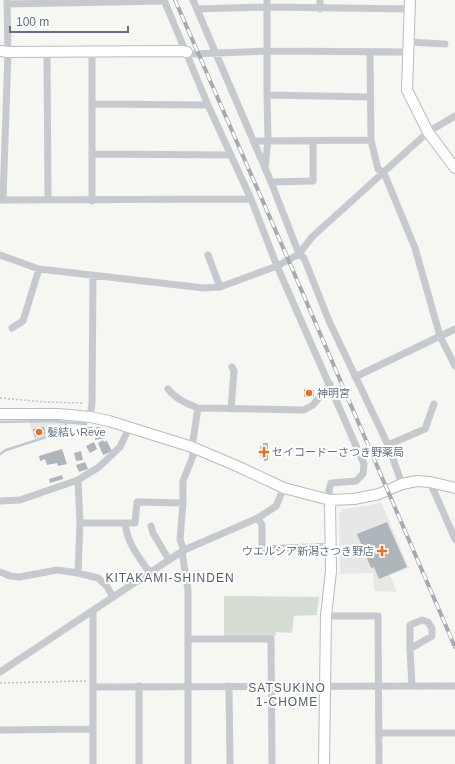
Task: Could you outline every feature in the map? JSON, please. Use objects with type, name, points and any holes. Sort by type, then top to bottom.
[{"type":"street","points":[[193,0],[271,182],[299,254],[304,258],[329,321],[388,445],[402,484]]},
{"type":"street","points":[[320,0],[320,9]]},
{"type":"street","points":[[251,199],[92,201],[1,200],[4,52],[7,2],[164,1],[187,52],[208,105],[251,199],[277,266],[364,464],[363,474],[356,480],[331,483],[329,490],[331,571],[326,616],[324,764]]},
{"type":"street","points":[[197,8],[267,4],[320,9],[410,4],[407,90],[428,132],[455,168]]},
{"type":"street","points":[[265,169],[268,140],[267,4]]},
{"type":"street","points":[[4,52],[180,51],[193,54],[370,52],[445,44]]},
{"type":"street","points":[[47,52],[48,200]]},
{"type":"street","points":[[92,52],[92,201]]},
{"type":"street","points":[[370,52],[371,140],[378,169],[384,173],[415,248],[440,336],[455,366]]},
{"type":"street","points":[[267,96],[370,97]]},
{"type":"street","points":[[92,104],[208,105]]},
{"type":"street","points":[[0,255],[39,268],[93,276],[204,288],[220,287],[277,266],[299,254],[312,236],[428,132],[455,116]]},
{"type":"street","points":[[253,141],[371,140]]},
{"type":"street","points":[[271,182],[314,181],[313,141]]},
{"type":"street","points":[[92,154],[231,155]]},
{"type":"street","points":[[208,255],[220,287]]},
{"type":"street","points":[[12,328],[23,321],[39,268]]},
{"type":"street","points":[[90,417],[92,403],[93,276]]},
{"type":"street","points":[[355,377],[455,329]]},
{"type":"street","points":[[232,367],[234,371],[232,409]]},
{"type":"street","points":[[168,389],[181,401],[198,408],[304,410],[313,405],[330,384]]},
{"type":"street","points":[[388,445],[425,429],[434,404]]},
{"type":"street","points":[[188,764],[188,590],[183,551],[180,540],[183,481],[193,456],[192,447],[198,408]]},
{"type":"street","points":[[0,414],[59,414],[90,417],[109,421],[192,447],[284,488],[330,500],[354,499],[379,494],[402,484],[417,481],[430,482],[455,488]]},
{"type":"street","points":[[0,501],[20,500],[78,480],[99,467],[120,447],[129,428]]},
{"type":"street","points":[[78,480],[80,522],[78,573]]},
{"type":"street","points":[[430,482],[452,523],[455,539]]},
{"type":"street","points":[[0,672],[183,551],[258,518],[276,506],[284,488]]},
{"type":"street","points":[[80,522],[135,523],[137,502],[183,503]]},
{"type":"street","points":[[258,518],[262,525],[262,545],[264,549],[330,546]]},
{"type":"street","points":[[125,523],[127,535],[132,547],[150,573]]},
{"type":"street","points":[[151,526],[153,533],[169,560]]},
{"type":"street","points":[[0,572],[10,576],[19,577],[57,570],[78,573],[98,578],[106,585],[113,597]]},
{"type":"street","points":[[92,612],[93,764]]},
{"type":"street","points":[[326,616],[378,616],[379,764]]},
{"type":"street","points":[[188,639],[271,639],[272,764]]},
{"type":"street","points":[[410,649],[412,686]]},
{"type":"street","points":[[139,686],[139,764]]},
{"type":"street","points":[[229,686],[230,764]]},
{"type":"street","points":[[93,687],[455,686]]},
{"type":"street","points":[[0,730],[93,729]]},
{"type":"street","points":[[379,733],[455,733]]},
{"type":"path","points":[[0,398],[45,402],[92,403]]},
{"type":"path","points":[[0,683],[89,681],[93,687]]},
{"type":"shaded area","points":[[29,419],[65,419],[66,428],[62,431],[34,441]]},
{"type":"shaded area","points":[[381,502],[409,568],[390,575],[397,592],[374,591],[373,573],[340,574],[339,513],[343,509]]},
{"type":"shaded area","points":[[224,596],[319,597],[317,615],[294,616],[292,633],[276,632],[276,636],[224,636]]},
{"type":"building","name":"神明宮","points":[[304,389],[314,390],[314,396],[304,397]]},
{"type":"building","name":"髪結いReve","points":[[44,427],[45,434],[35,437],[33,429]]},
{"type":"building","points":[[84,427],[92,427],[91,436],[83,434]]},
{"type":"building","points":[[96,427],[100,427],[100,430],[105,430],[105,438],[95,440]]},
{"type":"building","points":[[103,440],[104,442],[107,441],[112,451],[103,455],[98,443]]},
{"type":"building","points":[[94,442],[97,449],[90,453],[86,446]]},
{"type":"building","name":"セイコードーさつき野薬局","points":[[263,443],[268,443],[268,460],[264,461],[264,459],[261,459],[260,446],[263,446]]},
{"type":"building","points":[[62,449],[67,464],[58,466],[57,463],[47,465],[45,459],[40,461],[39,456]]},
{"type":"building","points":[[81,451],[83,460],[76,461],[74,453]]},
{"type":"building","points":[[85,462],[88,469],[79,472],[76,465]]},
{"type":"building","points":[[62,475],[63,479],[50,483],[49,479]]},
{"type":"building","name":"ウエルシア新潟さつき野店","points":[[387,522],[407,567],[379,579],[374,567],[371,568],[357,534]]},
{"type":"waterway","points":[[0,422],[51,421],[86,424]]},
{"type":"waterway","points":[[0,454],[6,450],[62,432],[66,428],[66,422]]},
{"type":"railway","points":[[175,0],[455,647]]},
{"type":"place","name":"神明宮","points":[[309,393]]},
{"type":"place","name":"髪結いReve","points":[[39,432]]},
{"type":"place","name":"セイコードーさつき野薬局","points":[[264,452]]},
{"type":"place","name":"ウエルシア新潟さつき野店","points":[[382,551]]},
{"type":"district","name":"KITAKAMI-SHINDEN","points":[[170,578]]},
{"type":"district","name":"SATSUKINO 1-CHOME","points":[[287,695]]}]
